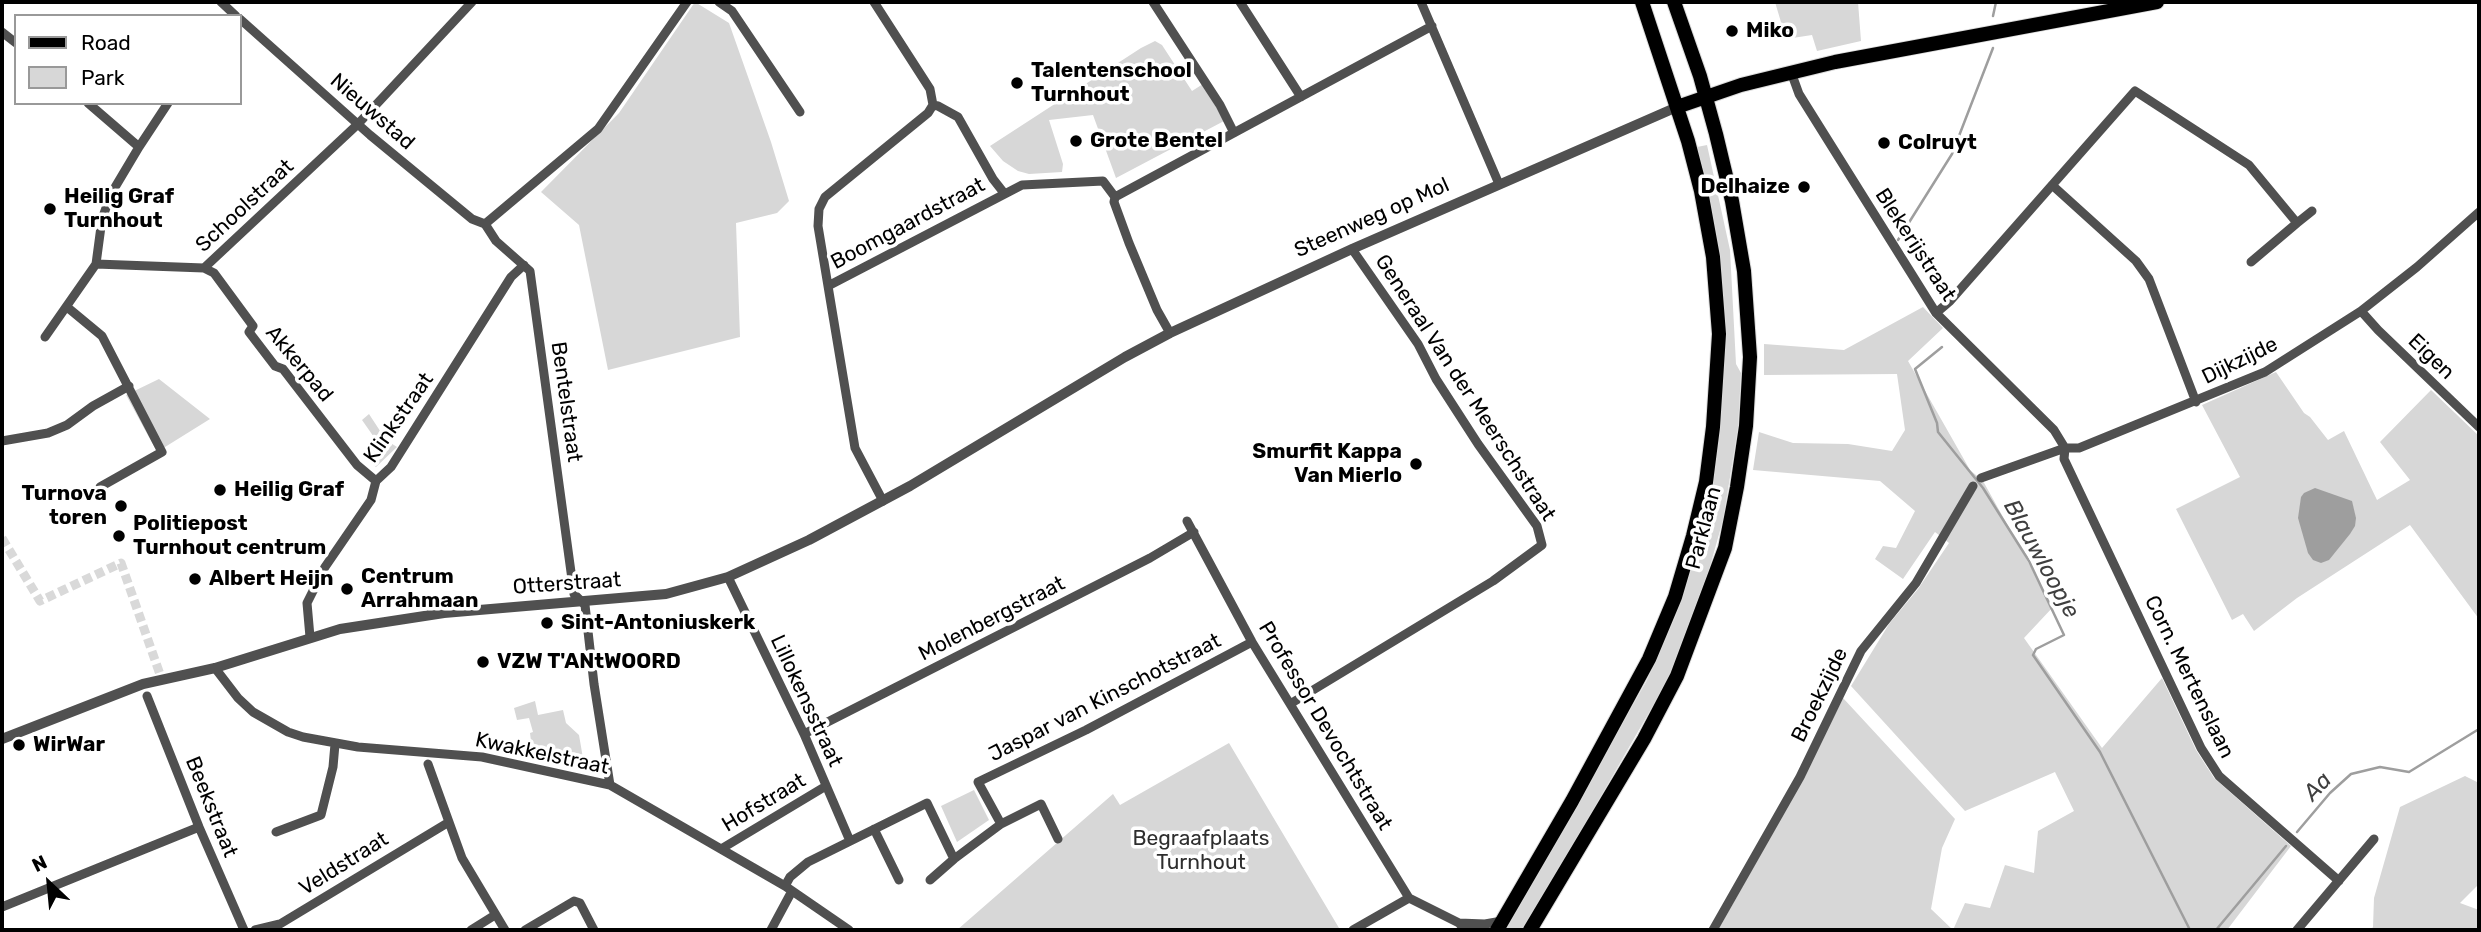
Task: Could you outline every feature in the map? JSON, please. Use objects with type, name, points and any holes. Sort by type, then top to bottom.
[{"type":"main road","name":"Parklaan","points":[[1499,926],[1572,801],[1649,659],[1675,597],[1706,482],[1713,427],[1719,334],[1713,257],[1701,191],[1677,107],[1642,2]]},
{"type":"main road","name":"Parklaan","points":[[1530,930],[1643,739],[1677,676],[1725,548],[1746,426],[1749,323],[1737,224],[1706,97],[1674,2]]},
{"type":"main road","name":"Steenweg op Mol","points":[[1677,107],[1791,72],[2157,2]]},
{"type":"street","name":"Schoolstraat","points":[[96,264],[204,268],[358,124],[472,2]]},
{"type":"street","points":[[524,265],[496,241],[485,224],[598,129],[687,2]]},
{"type":"street","points":[[719,2],[732,11],[800,112]]},
{"type":"street","points":[[874,2],[930,89],[933,105]]},
{"type":"street","points":[[1153,2],[1220,104],[1234,133]]},
{"type":"street","points":[[1240,2],[1301,97]]},
{"type":"street","points":[[1421,2],[1499,184]]},
{"type":"street","name":"Nieuwstad","points":[[242,22],[472,219],[485,224]]},
{"type":"street","points":[[1170,333],[1157,310],[1129,243],[1114,202],[1115,197],[1432,26]]},
{"type":"street","name":"Blekerijstraat","points":[[1791,72],[1799,94],[1937,313],[2054,430],[2065,448]]},
{"type":"street","points":[[1937,313],[2135,90],[2252,161],[2297,223]]},
{"type":"street","points":[[90,105],[139,147]]},
{"type":"street","points":[[45,337],[96,264],[102,219],[111,194],[167,105]]},
{"type":"street","name":"Boomgaardstraat","points":[[883,501],[855,448],[818,226],[819,209],[825,197],[928,113],[933,105],[958,117],[993,179],[1004,193]]},
{"type":"street","name":"Steenweg op Mol","points":[[883,501],[1170,333],[1352,249],[1677,107]]},
{"type":"street","name":"Boomgaardstraat","points":[[828,286],[1023,185],[1103,181],[1115,197]]},
{"type":"street","points":[[2052,185],[2136,261],[2149,279],[2196,402]]},
{"type":"street","points":[[2251,262],[2312,211]]},
{"type":"street","name":"Dijkzijde","points":[[1981,478],[2065,448],[2079,448],[2265,372],[2361,311],[2417,267],[2479,212]]},
{"type":"street","name":"Generaal Van der Meerschstraat","points":[[1290,704],[1500,576],[1542,545],[1538,526],[1478,444],[1436,379],[1418,344],[1352,249]]},
{"type":"street","name":"Klinkstraat","points":[[310,637],[307,603],[325,567],[371,500],[376,481],[391,467],[511,277],[524,265]]},
{"type":"street","name":"Bentelstraat","points":[[524,265],[530,271],[534,292],[575,594],[585,606],[610,785]]},
{"type":"street","name":"Akkerpad","points":[[204,268],[214,273],[253,326],[249,332],[275,366],[283,369],[357,465],[376,481]]},
{"type":"street","points":[[67,307],[102,335],[162,452],[100,487]]},
{"type":"street","name":"Eigen","points":[[2361,311],[2479,427]]},
{"type":"street","points":[[2,441],[55,430],[129,386]]},
{"type":"street","name":"Corn. Mertenslaan","points":[[2065,448],[2064,459],[2201,748],[2219,776],[2236,793],[2339,881]]},
{"type":"street","name":"Broekzijde","points":[[1713,930],[1800,777],[1861,651],[1916,583],[1973,486]]},
{"type":"street","name":"Otterstraat","points":[[2,739],[143,684],[215,668],[310,637],[377,622],[444,613],[666,594],[728,577],[809,540],[883,501]]},
{"type":"street","name":"Professor Devochtstraat","points":[[1187,521],[1252,642],[1409,898]]},
{"type":"street","name":"Molenbergstraat","points":[[804,734],[1138,564],[1194,532]]},
{"type":"street","name":"Lillokensstraat","points":[[728,577],[804,734],[850,841]]},
{"type":"street","name":"Jaspar van Kinschotstraat","points":[[1001,824],[978,782],[1086,730],[1252,642]]},
{"type":"street","name":"Kwakkelstraat","points":[[215,668],[238,698],[253,712],[288,732],[335,744],[464,754],[610,785],[788,889],[849,930]]},
{"type":"street","name":"Beekstraat","points":[[147,696],[199,827],[244,930]]},
{"type":"street","points":[[275,832],[321,815],[333,767],[335,744]]},
{"type":"street","points":[[428,764],[462,858],[505,930]]},
{"type":"street","name":"Hofstraat","points":[[721,849],[826,786]]},
{"type":"street","points":[[771,930],[788,889],[790,877],[808,862],[927,803],[954,859]]},
{"type":"street","points":[[930,880],[1001,824],[1041,804],[1058,839]]},
{"type":"street","name":"Veldstraat","points":[[255,930],[280,924],[449,822]]},
{"type":"street","points":[[2,907],[199,827]]},
{"type":"street","points":[[872,830],[899,880]]},
{"type":"street","points":[[2297,930],[2374,839]]},
{"type":"street","points":[[1353,930],[1409,898],[1462,927],[1485,924],[1499,926]]},
{"type":"street","points":[[525,930],[577,901],[594,930]]},
{"type":"street","points":[[471,930],[495,915]]},
{"type":"green space","points":[[695,2],[729,23],[789,201],[777,213],[736,223],[740,337],[608,370],[579,225],[541,192],[619,113]]},
{"type":"green space","points":[[1775,2],[1858,2],[1861,41],[1817,51],[1812,35],[1786,39]]},
{"type":"green space","points":[[1155,41],[1162,45],[1192,91],[1203,84],[1224,121],[1116,178],[1093,115],[1049,120],[1063,164],[1062,172],[1029,174],[1018,171],[1003,161],[990,146],[1141,48]]},
{"type":"green space","points":[[1707,145],[1730,250],[1736,364],[1741,373],[1738,428],[1723,520],[1707,577],[1674,669],[1524,930],[1504,930],[1646,682],[1675,617],[1696,555],[1710,493],[1724,351],[1697,147]]},
{"type":"green space","points":[[1923,307],[1943,328],[1908,361],[1970,470],[1983,481],[2053,607],[2024,638],[2102,748],[2162,678],[2196,750],[2214,778],[2291,846],[2227,930],[1953,930],[1965,903],[1990,908],[2005,865],[2034,873],[2038,831],[2074,811],[2055,772],[1965,811],[1851,686],[1889,624],[1918,589],[1949,543],[1935,532],[1903,579],[1875,559],[1883,546],[1896,548],[1915,511],[1880,481],[1753,470],[1759,432],[1793,443],[1848,444],[1892,451],[1905,430],[1897,374],[1764,375],[1764,344],[1844,350]]},
{"type":"green space","points":[[2276,372],[2304,413],[2328,440],[2344,431],[2377,500],[2410,480],[2380,442],[2431,390],[2479,436],[2479,619],[2410,525],[2297,598],[2254,631],[2243,614],[2232,620],[2176,509],[2240,477],[2202,405]]},
{"type":"green space","points":[[159,379],[210,419],[157,452],[126,395]]},
{"type":"green space","points":[[369,414],[386,440],[397,447],[376,467],[365,458],[372,453],[376,440],[362,420]]},
{"type":"green space","points":[[1843,698],[1955,819],[1942,848],[1931,909],[1953,930],[1718,930],[1803,779]]},
{"type":"green space","points":[[535,701],[538,715],[563,710],[566,723],[579,735],[584,764],[574,762],[570,766],[531,757],[536,746],[531,741],[530,733],[533,732],[529,718],[517,720],[514,708]]},
{"type":"green space","name":"Begraafplaats Turnhout","points":[[1229,743],[1339,928],[957,930],[1113,794],[1120,805]]},
{"type":"green space","points":[[2465,776],[2479,783],[2479,884],[2460,903],[2479,910],[2479,930],[2371,930],[2374,898],[2400,807]]},
{"type":"green space","points":[[974,790],[989,820],[957,842],[941,806]]},
{"type":"shaded area","points":[[2315,488],[2352,501],[2356,518],[2350,534],[2329,560],[2321,563],[2313,560],[2308,553],[2298,518],[2301,497]]},
{"type":"waterway","name":"Blauwloopje","points":[[1993,16],[1996,2]]},
{"type":"waterway","name":"Blauwloopje","points":[[1898,240],[1952,154],[1993,48]]},
{"type":"waterway","name":"Blauwloopje","points":[[1942,347],[1915,369],[1937,423],[1938,432],[1983,488],[2029,561],[2064,635],[2036,649],[2033,655],[2100,752],[2190,930]]},
{"type":"waterway","name":"Aa","points":[[2297,832],[2330,793],[2351,774],[2380,767],[2409,772],[2479,729]]},
{"type":"waterway","name":"Aa","points":[[2216,930],[2286,846]]},
{"type":"tunnel","points":[[2,538],[40,601],[121,563],[162,680]]},
{"type":"place","name":"Miko","points":[[1732,31]]},
{"type":"place","name":"Talentenschool Turnhout","points":[[1017,83]]},
{"type":"place","name":"Grote Bentel","points":[[1076,141]]},
{"type":"place","name":"Colruyt","points":[[1884,143]]},
{"type":"place","name":"Delhaize","points":[[1804,187]]},
{"type":"place","name":"Heilig Graf Turnhout","points":[[50,209]]},
{"type":"place","name":"Smurfit Kappa Van Mierlo","points":[[1416,464]]},
{"type":"place","name":"Heilig Graf","points":[[220,490]]},
{"type":"place","name":"Turnova toren","points":[[121,506]]},
{"type":"place","name":"Politiepost Turnhout centrum","points":[[119,536]]},
{"type":"place","name":"Albert Heijn","points":[[195,579]]},
{"type":"place","name":"Centrum Arrahmaan","points":[[347,589]]},
{"type":"place","name":"Sint-Antoniuskerk","points":[[547,623]]},
{"type":"place","name":"VZW T'ANtWOORD","points":[[483,662]]},
{"type":"place","name":"WirWar","points":[[19,745]]}]
